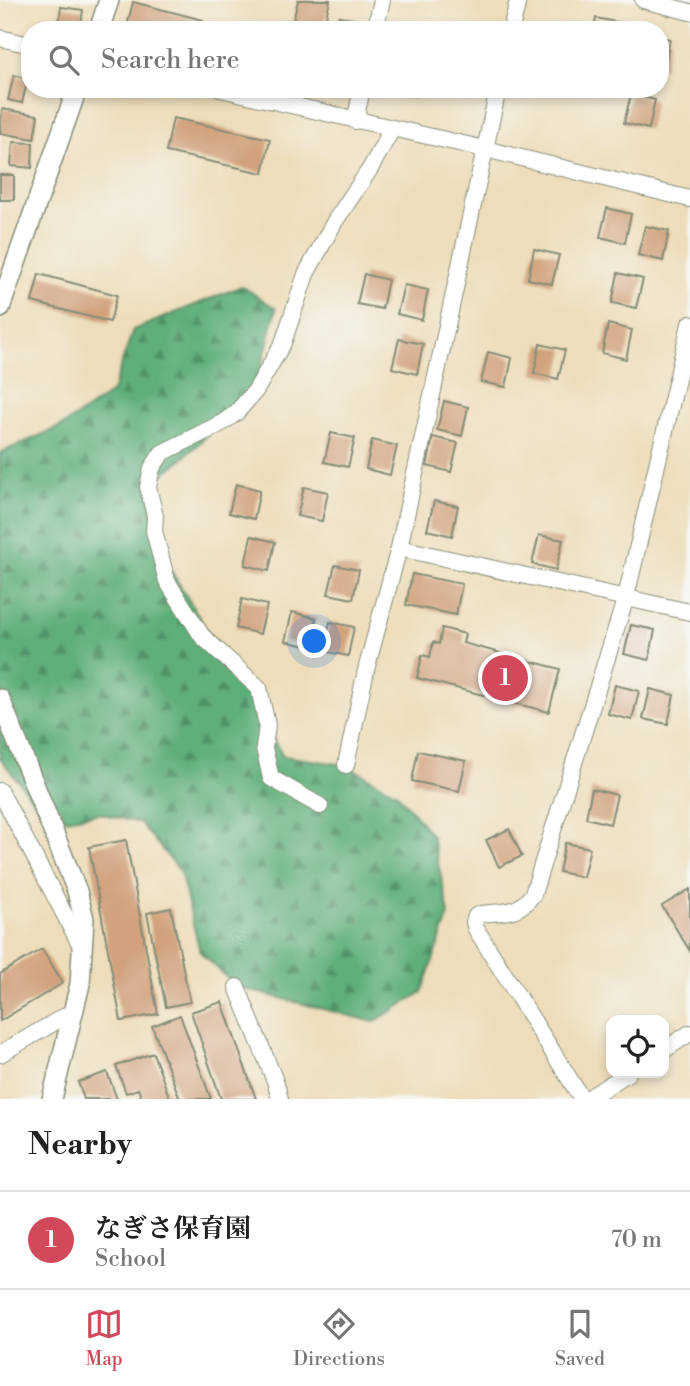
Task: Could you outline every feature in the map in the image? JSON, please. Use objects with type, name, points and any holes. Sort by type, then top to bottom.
[{"type":"street","points":[[102,21],[110,0]]},
{"type":"street","points":[[377,21],[382,0]]},
{"type":"street","points":[[513,21],[518,0]]},
{"type":"street","points":[[643,0],[690,12]]},
{"type":"street","points":[[0,38],[21,43]]},
{"type":"street","points":[[0,308],[75,98]]},
{"type":"street","points":[[259,98],[690,199]]},
{"type":"street","points":[[355,121],[360,98]]},
{"type":"street","points":[[346,765],[366,670],[399,548],[496,98]]},
{"type":"street","points":[[320,806],[271,778],[264,748],[267,725],[259,688],[202,636],[167,581],[154,531],[155,516],[148,487],[152,468],[162,453],[229,418],[256,390],[284,343],[306,274],[392,129]]},
{"type":"street","points":[[620,1078],[584,1099],[474,922],[476,916],[481,914],[518,909],[533,894],[626,597],[690,324]]},
{"type":"street","points":[[399,548],[690,612]]},
{"type":"street","points":[[0,699],[77,891],[84,919],[80,984],[52,1099]]},
{"type":"street","points":[[0,791],[83,951]]},
{"type":"street","points":[[237,987],[280,1099]]},
{"type":"street","points":[[0,1054],[72,1012]]},
{"type":"street","points":[[669,1047],[690,1033]]},
{"type":"green space","points":[[242,286],[276,309],[256,390],[148,487],[159,551],[283,756],[346,765],[397,793],[432,836],[449,914],[422,992],[374,1022],[237,987],[200,952],[180,871],[140,823],[99,813],[50,822],[0,758],[0,453],[64,425],[112,392],[133,330]]},
{"type":"building","points":[[298,0],[330,0],[325,21],[293,21]]},
{"type":"building","points":[[133,2],[203,20],[203,21],[128,21]]},
{"type":"building","points":[[61,7],[83,10],[81,21],[59,21]]},
{"type":"building","points":[[339,16],[360,21],[338,21]]},
{"type":"building","points":[[14,75],[21,77],[22,103],[8,100]]},
{"type":"building","points":[[630,98],[655,100],[649,129],[624,123]]},
{"type":"building","points":[[2,109],[38,115],[34,139],[0,133]]},
{"type":"building","points":[[173,118],[270,139],[263,173],[166,152]]},
{"type":"building","points":[[13,142],[33,143],[32,168],[11,166]]},
{"type":"building","points":[[0,175],[14,175],[14,200],[0,200]]},
{"type":"building","points":[[607,208],[631,214],[625,243],[600,237]]},
{"type":"building","points":[[645,226],[669,231],[663,261],[638,255]]},
{"type":"building","points":[[534,249],[559,255],[552,284],[528,279]]},
{"type":"building","points":[[618,273],[643,279],[636,308],[612,303]]},
{"type":"building","points":[[39,274],[117,295],[110,322],[32,302]]},
{"type":"building","points":[[364,274],[388,280],[382,309],[357,304]]},
{"type":"building","points":[[404,285],[428,290],[422,320],[397,314]]},
{"type":"building","points":[[608,324],[632,330],[626,359],[602,353]]},
{"type":"building","points":[[399,339],[423,344],[417,374],[392,368]]},
{"type":"building","points":[[540,344],[565,350],[558,379],[534,373]]},
{"type":"building","points":[[488,352],[512,358],[506,387],[481,382]]},
{"type":"building","points":[[444,401],[468,407],[462,436],[437,430]]},
{"type":"building","points":[[331,433],[355,438],[348,467],[324,462]]},
{"type":"building","points":[[433,437],[458,443],[451,472],[427,466]]},
{"type":"building","points":[[372,440],[397,446],[390,475],[366,469]]},
{"type":"building","points":[[236,484],[260,490],[254,519],[229,513]]},
{"type":"building","points":[[304,487],[328,492],[322,521],[297,516]]},
{"type":"building","points":[[434,501],[458,506],[452,536],[427,530]]},
{"type":"building","points":[[539,535],[563,540],[556,570],[532,564]]},
{"type":"building","points":[[251,536],[275,542],[269,571],[245,565]]},
{"type":"building","points":[[335,565],[359,570],[353,599],[328,594]]},
{"type":"building","points":[[412,574],[462,584],[456,615],[406,605]]},
{"type":"building","points":[[242,599],[267,605],[260,634],[236,628]]},
{"type":"building","points":[[292,612],[316,618],[310,647],[285,641]]},
{"type":"building","points":[[330,622],[354,627],[348,656],[323,651]]},
{"type":"building","points":[[631,625],[655,630],[649,660],[624,654]]},
{"type":"building","points":[[442,628],[465,634],[463,643],[560,669],[549,712],[417,678],[422,655],[430,657],[433,642],[439,644]]},
{"type":"building","points":[[615,685],[639,691],[632,720],[608,714]]},
{"type":"building","points":[[650,689],[674,695],[668,724],[643,719]]},
{"type":"building","points":[[418,751],[466,761],[459,791],[412,781]]},
{"type":"building","points":[[592,789],[617,795],[610,824],[586,818]]},
{"type":"building","points":[[509,829],[522,856],[499,867],[486,840]]},
{"type":"building","points":[[126,840],[158,1014],[121,1021],[89,847]]},
{"type":"building","points":[[565,843],[590,848],[583,877],[559,872]]},
{"type":"building","points":[[690,889],[690,951],[662,906]]},
{"type":"building","points":[[171,908],[190,1002],[166,1007],[147,913]]},
{"type":"building","points":[[42,949],[63,983],[0,1021],[0,974]]},
{"type":"building","points":[[222,1002],[256,1099],[221,1099],[191,1012]]},
{"type":"building","points":[[180,1015],[211,1099],[180,1099],[152,1026]]},
{"type":"building","points":[[153,1053],[170,1099],[142,1099],[138,1089],[126,1093],[116,1066]]},
{"type":"building","points":[[107,1072],[117,1099],[84,1099],[78,1082]]},
{"type":"place","name":"なぎさ保育園","points":[[505,678]]}]
